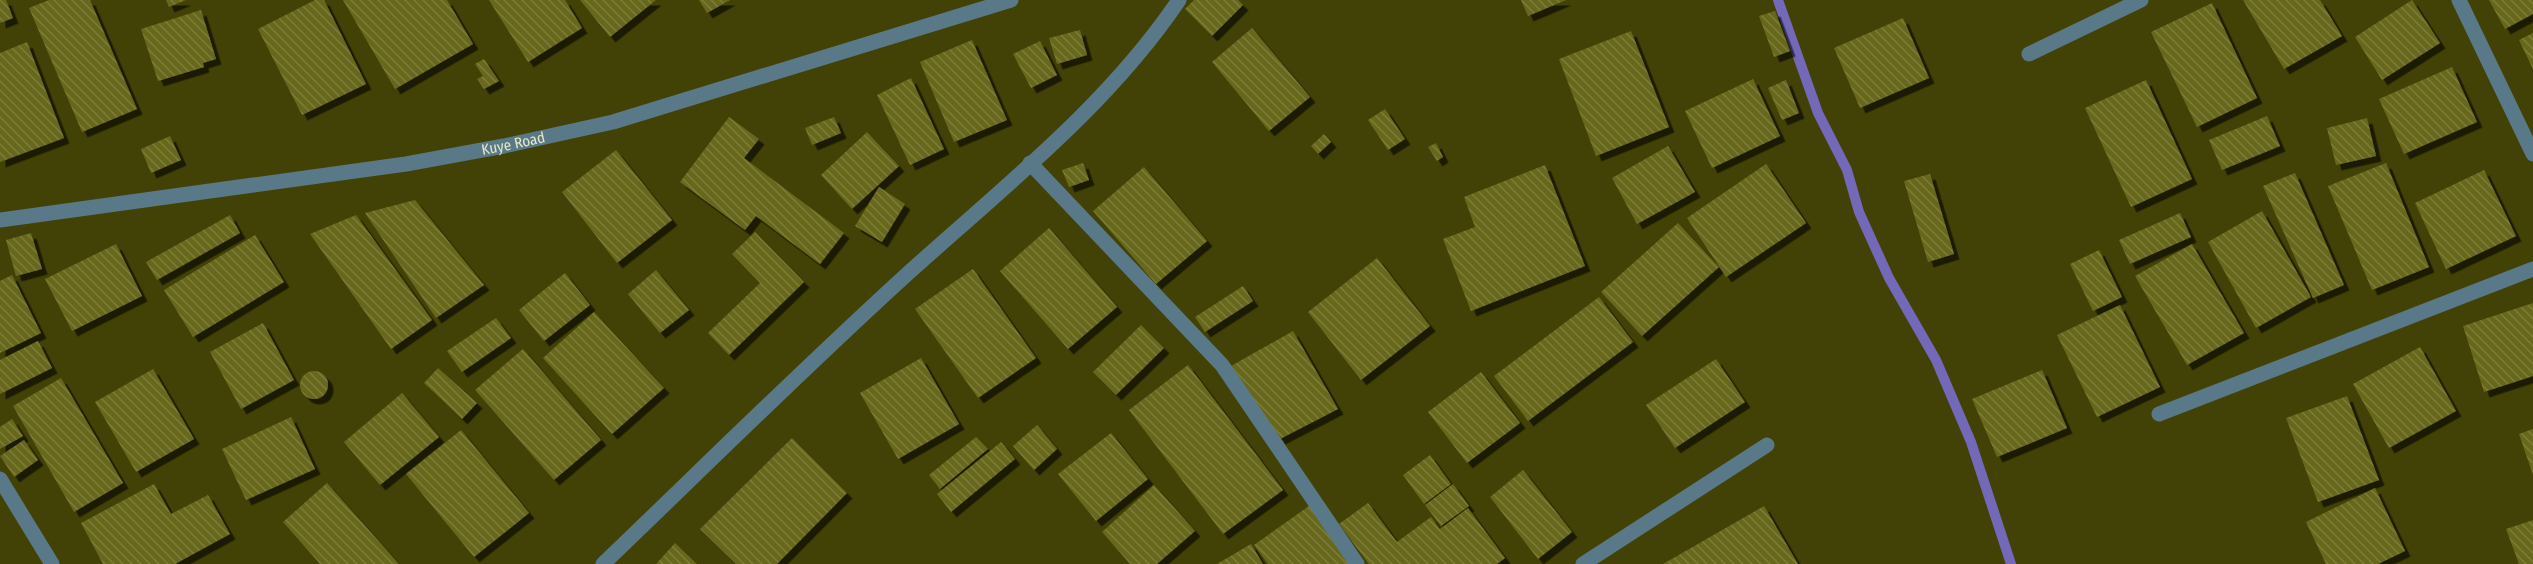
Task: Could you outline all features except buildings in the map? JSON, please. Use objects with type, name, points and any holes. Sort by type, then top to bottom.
[{"type":"street","name":"Kuye Road","points":[[0,220],[406,164],[504,146],[613,122],[1011,0]]},
{"type":"street","points":[[603,564],[841,335],[1098,101],[1150,42],[1179,0]]},
{"type":"street","points":[[2029,54],[2141,0]]},
{"type":"street","points":[[2459,0],[2533,154]]},
{"type":"street","points":[[1030,163],[1222,365],[1357,564]]},
{"type":"street","points":[[2159,414],[2533,269]]},
{"type":"street","points":[[1582,564],[1767,446]]},
{"type":"street","points":[[0,479],[52,564]]},
{"type":"waterway","points":[[1778,0],[1818,113],[1847,170],[1859,212],[1889,278],[1936,360],[1971,442],[2011,564]]}]
